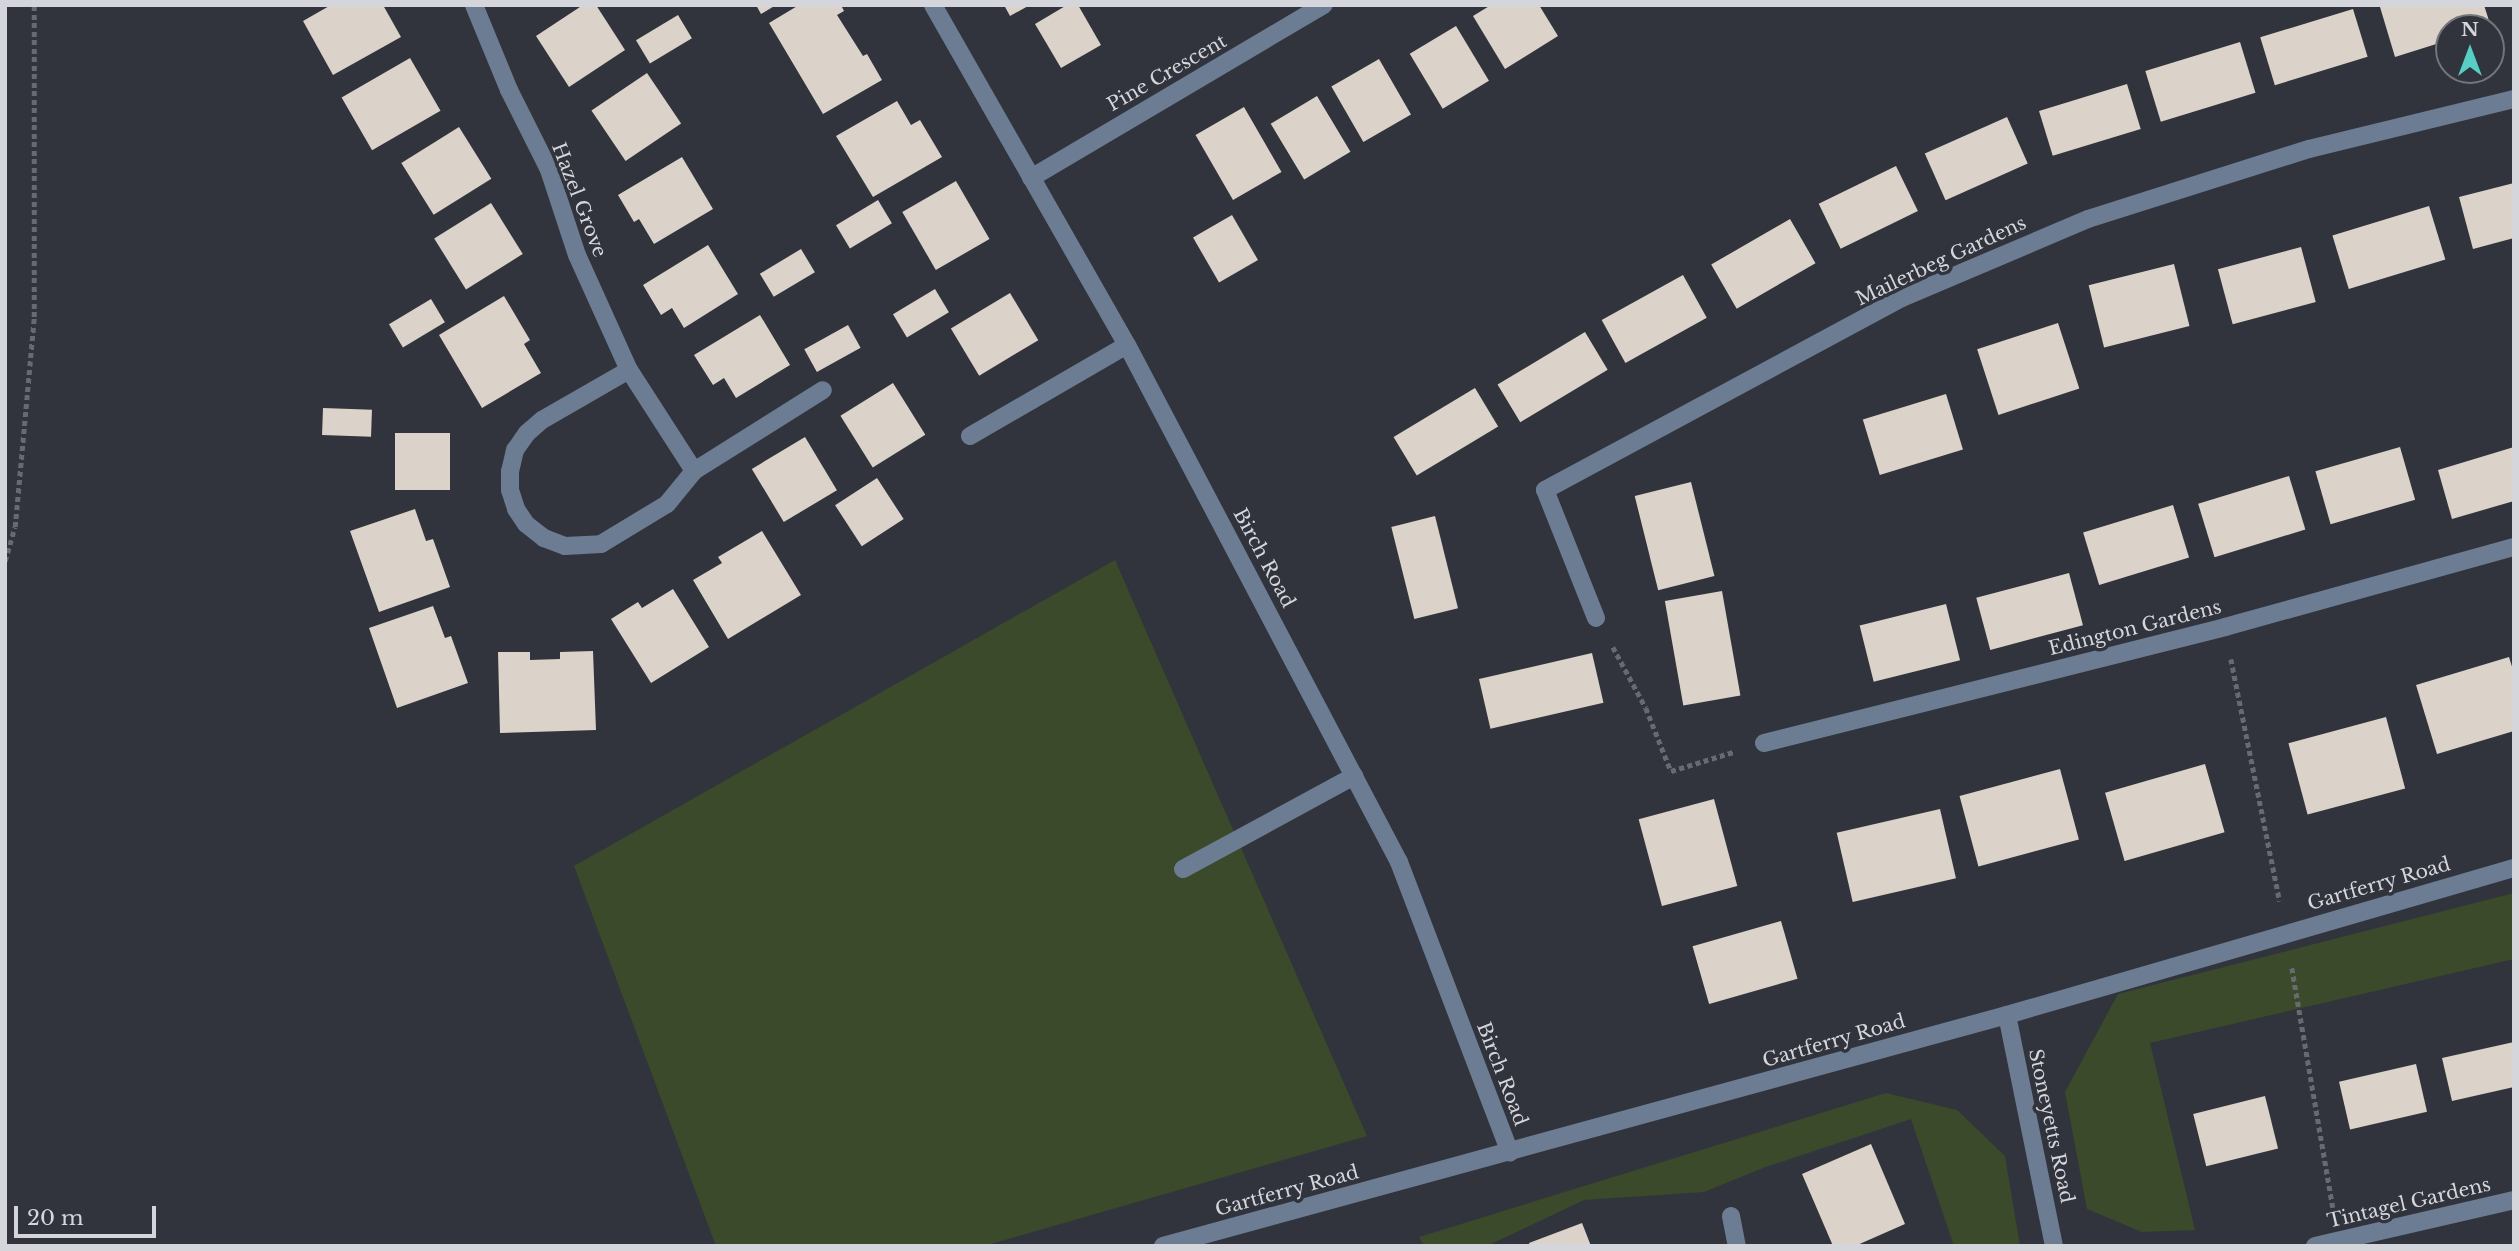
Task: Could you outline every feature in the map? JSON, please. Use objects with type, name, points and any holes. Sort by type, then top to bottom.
[{"type":"street","name":"Hazel Grove","points":[[474,5],[509,90],[550,170],[577,255],[629,370],[694,471]]},
{"type":"street","name":"Birch Road","points":[[933,5],[1127,345],[1399,862],[1510,1153]]},
{"type":"street","name":"Pine Crescent","points":[[1031,178],[1324,5]]},
{"type":"street","name":"Mailerbeg Gardens","points":[[1596,618],[1545,490],[1902,298],[2088,219],[2309,149],[2514,99]]},
{"type":"street","points":[[970,436],[1127,345]]},
{"type":"street","points":[[629,370],[542,420],[527,433],[515,450],[510,471],[510,490],[516,509],[526,524],[544,538],[565,547],[601,544],[667,504],[694,471],[823,390]]},
{"type":"street","name":"Edington Gardens","points":[[1764,743],[2225,627],[2514,547]]},
{"type":"street","points":[[1183,869],[1354,776]]},
{"type":"street","name":"Gartferry Road","points":[[1163,1246],[2007,1015],[2514,868]]},
{"type":"street","name":"Stoneyetts Road","points":[[2007,1015],[2054,1246]]},
{"type":"street","name":"Tintagel Gardens","points":[[2315,1246],[2514,1200]]},
{"type":"street","points":[[1731,1216],[1737,1246]]},
{"type":"path","points":[[5,561],[15,527],[34,317],[34,5]]},
{"type":"path","points":[[1596,618],[1646,708],[1671,771],[1764,743]]},
{"type":"path","points":[[2225,627],[2286,933],[2339,1240]]},
{"type":"green space","points":[[1115,560],[1367,1136],[984,1246],[716,1246],[574,866]]},
{"type":"green space","points":[[2514,893],[2514,959],[2150,1043],[2195,1230],[2142,1232],[2087,1209],[2065,1092],[2118,994]]},
{"type":"green space","points":[[1886,1093],[1957,1110],[2005,1156],[2020,1246],[1954,1246],[1911,1119],[1763,1168],[1704,1192],[1584,1200],[1487,1246],[1424,1246],[1419,1237]]},
{"type":"building","points":[[331,5],[383,5],[401,37],[333,75],[303,21]]},
{"type":"building","points":[[583,5],[596,5],[625,50],[569,87],[536,36]]},
{"type":"building","points":[[756,5],[776,5],[761,14]]},
{"type":"building","points":[[799,5],[841,5],[844,11],[837,15],[863,56],[867,54],[882,80],[823,114],[769,23]]},
{"type":"building","points":[[1004,5],[1030,5],[1010,16]]},
{"type":"building","points":[[1067,5],[1078,5],[1101,45],[1061,68],[1035,24]]},
{"type":"building","points":[[1491,5],[1539,5],[1558,36],[1505,69],[1473,16]]},
{"type":"building","points":[[2484,5],[2487,14],[2435,14],[2435,44],[2395,57],[2380,7]]},
{"type":"building","points":[[2353,9],[2368,57],[2275,85],[2260,37]]},
{"type":"building","points":[[678,15],[692,38],[650,63],[636,40]]},
{"type":"building","points":[[1456,26],[1489,81],[1443,109],[1410,54]]},
{"type":"building","points":[[2240,42],[2255,93],[2161,122],[2145,71]]},
{"type":"building","points":[[410,58],[440,111],[372,150],[342,98]]},
{"type":"building","points":[[1379,59],[1411,114],[1363,142],[1331,86]]},
{"type":"building","points":[[647,73],[681,124],[626,161],[591,110]]},
{"type":"building","points":[[2127,84],[2141,129],[2053,156],[2039,111]]},
{"type":"building","points":[[1317,96],[1350,152],[1304,180],[1271,124]]},
{"type":"building","points":[[897,101],[911,125],[920,120],[942,157],[873,197],[836,136]]},
{"type":"building","points":[[1244,107],[1282,172],[1233,200],[1196,135]]},
{"type":"building","points":[[2007,117],[2028,164],[1946,200],[1925,154]]},
{"type":"building","points":[[459,127],[491,179],[434,215],[401,163]]},
{"type":"building","points":[[682,157],[713,209],[654,244],[639,219],[634,222],[618,195]]},
{"type":"building","points":[[1896,166],[1918,211],[1841,249],[1819,204]]},
{"type":"building","points":[[956,181],[990,239],[936,270],[902,212]]},
{"type":"building","points":[[2514,183],[2514,238],[2473,249],[2459,197]]},
{"type":"building","points":[[878,200],[892,223],[850,248],[836,225]]},
{"type":"building","points":[[491,203],[523,254],[466,289],[434,239]]},
{"type":"building","points":[[2429,206],[2445,260],[2349,289],[2332,236]]},
{"type":"building","points":[[1232,215],[1258,260],[1219,283],[1193,238]]},
{"type":"building","points":[[1790,219],[1816,263],[1737,309],[1711,264]]},
{"type":"building","points":[[708,245],[738,294],[684,328],[672,308],[661,315],[643,285]]},
{"type":"building","points":[[2301,247],[2316,302],[2233,324],[2218,269]]},
{"type":"building","points":[[801,249],[815,272],[774,297],[760,274]]},
{"type":"building","points":[[2174,264],[2189,326],[2104,347],[2089,285]]},
{"type":"building","points":[[1683,275],[1707,318],[1625,363],[1602,320]]},
{"type":"building","points":[[935,289],[949,312],[907,337],[893,314]]},
{"type":"building","points":[[1010,293],[1038,340],[979,376],[951,329]]},
{"type":"building","points":[[504,296],[530,340],[524,344],[541,373],[482,408],[439,335]]},
{"type":"building","points":[[431,299],[445,322],[403,347],[389,324]]},
{"type":"building","points":[[760,315],[790,365],[736,398],[724,378],[713,385],[694,355]]},
{"type":"building","points":[[2058,323],[2079,389],[1998,415],[1977,349]]},
{"type":"building","points":[[848,325],[861,348],[817,372],[804,349]]},
{"type":"building","points":[[1585,332],[1608,370],[1520,422],[1498,385]]},
{"type":"building","points":[[893,383],[925,435],[873,468],[840,416]]},
{"type":"building","points":[[1475,388],[1498,427],[1417,476],[1394,437]]},
{"type":"building","points":[[1946,394],[1963,449],[1880,475],[1863,419]]},
{"type":"building","points":[[323,408],[372,410],[371,437],[322,435]]},
{"type":"building","points":[[395,433],[450,433],[450,490],[395,490]]},
{"type":"building","points":[[805,437],[837,490],[784,522],[752,469]]},
{"type":"building","points":[[2400,447],[2415,500],[2331,524],[2315,471]]},
{"type":"building","points":[[2514,447],[2514,501],[2452,519],[2438,470]]},
{"type":"building","points":[[2289,476],[2305,530],[2215,557],[2198,504]]},
{"type":"building","points":[[877,478],[904,519],[862,546],[835,505]]},
{"type":"building","points":[[1691,482],[1714,576],[1658,590],[1635,496]]},
{"type":"building","points":[[2173,505],[2189,558],[2099,585],[2083,532]]},
{"type":"building","points":[[415,509],[426,541],[433,539],[450,587],[379,612],[350,531]]},
{"type":"building","points":[[1435,516],[1458,608],[1414,619],[1391,527]]},
{"type":"building","points":[[762,531],[801,595],[728,639],[693,580],[722,563],[718,557]]},
{"type":"building","points":[[2069,573],[2083,625],[1990,650],[1976,598]]},
{"type":"building","points":[[673,589],[709,647],[651,683],[611,619],[638,602],[642,608]]},
{"type":"building","points":[[1722,591],[1740,695],[1683,705],[1665,601]]},
{"type":"building","points":[[1946,604],[1960,660],[1874,682],[1860,626]]},
{"type":"building","points":[[433,606],[445,638],[451,636],[468,683],[397,708],[369,628]]},
{"type":"building","points":[[593,651],[596,730],[500,733],[498,652],[530,652],[530,660],[560,659],[560,652]]},
{"type":"building","points":[[1592,653],[1603,703],[1490,729],[1479,679]]},
{"type":"building","points":[[2509,657],[2514,673],[2514,731],[2437,754],[2416,685]]},
{"type":"building","points":[[2386,717],[2405,788],[2308,815],[2288,743]]},
{"type":"building","points":[[2205,764],[2225,832],[2125,861],[2105,793]]},
{"type":"building","points":[[2060,769],[2079,840],[1978,866],[1960,796]]},
{"type":"building","points":[[1714,799],[1737,886],[1662,906],[1639,819]]},
{"type":"building","points":[[1940,809],[1956,878],[1853,902],[1837,833]]},
{"type":"building","points":[[1781,921],[1798,979],[1709,1004],[1693,946]]},
{"type":"building","points":[[2514,1042],[2514,1087],[2452,1101],[2442,1058]]},
{"type":"building","points":[[2416,1064],[2427,1112],[2350,1130],[2339,1082]]},
{"type":"building","points":[[2265,1096],[2278,1148],[2206,1166],[2193,1114]]},
{"type":"building","points":[[1871,1144],[1905,1224],[1855,1246],[1833,1246],[1802,1174]]},
{"type":"building","points":[[1582,1223],[1591,1246],[1530,1246],[1529,1243]]}]
